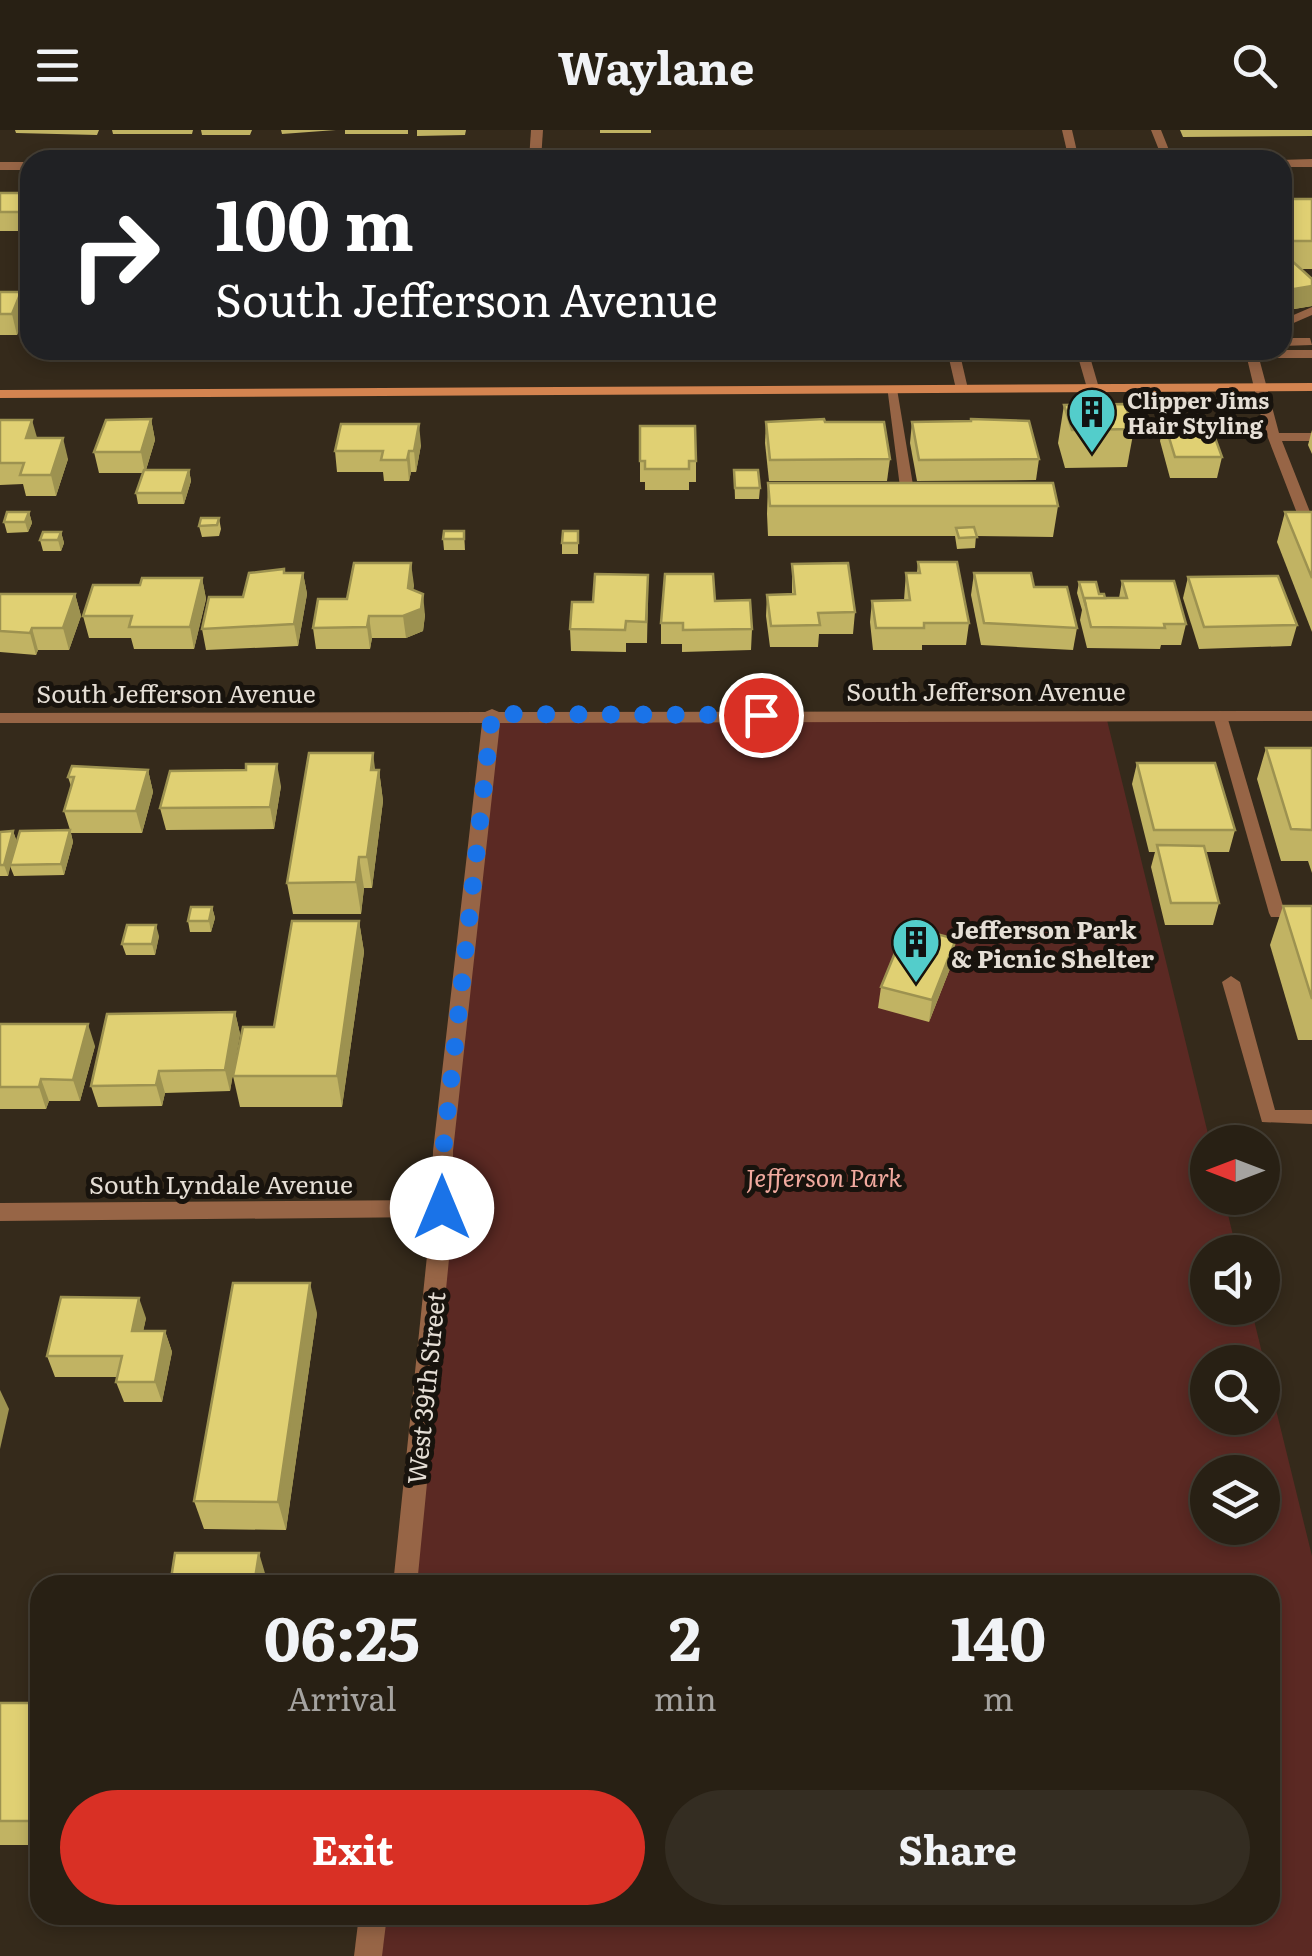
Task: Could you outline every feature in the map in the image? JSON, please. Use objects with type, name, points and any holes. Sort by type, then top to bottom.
[{"type":"street","points":[[0,394],[1312,387]]},
{"type":"street","name":"South Jefferson Avenue","points":[[0,718],[492,714],[1312,716]]},
{"type":"street","name":"West 39th Street","points":[[406,1575],[442,1208],[443,1152],[492,714]]},
{"type":"street","name":"South Lyndale Avenue","points":[[0,1212],[442,1208]]},
{"type":"street","points":[[368,1956],[371,1925]]},
{"type":"lane","points":[[955,360],[962,389]]},
{"type":"lane","points":[[1085,360],[1093,388]]},
{"type":"lane","points":[[1253,360],[1274,437],[1307,521]]},
{"type":"lane","points":[[892,389],[908,494]]},
{"type":"lane","points":[[1274,437],[1312,436]]},
{"type":"lane","points":[[890,495],[943,494]]},
{"type":"lane","points":[[1220,716],[1277,913]]},
{"type":"lane","points":[[1231,982],[1268,1117],[1312,1117]]},
{"type":"green space","name":"Jefferson Park","points":[[492,714],[1106,716],[1206,1125],[1190,1125],[1190,1215],[1228,1215],[1233,1235],[1190,1235],[1190,1325],[1255,1325],[1260,1345],[1190,1345],[1190,1435],[1280,1435],[1280,1426],[1312,1556],[1312,1956],[368,1956],[372,1925],[1280,1925],[1280,1575],[406,1575]]},
{"type":"building","points":[[0,193],[20,193],[20,212],[0,212]]},
{"type":"building","points":[[1292,199],[1312,199],[1312,241],[1292,241]]},
{"type":"building","points":[[1292,261],[1312,279],[1312,286],[1292,289]]},
{"type":"building","points":[[0,292],[20,292],[12,314],[0,314]]},
{"type":"building","points":[[1125,404],[1134,429],[1072,430],[1064,405]]},
{"type":"building","points":[[151,419],[141,452],[94,452],[106,420]]},
{"type":"building","points":[[0,420],[32,420],[26,438],[63,438],[51,475],[20,475],[24,463],[0,463]]},
{"type":"building","points":[[1029,421],[1039,459],[919,460],[912,422]]},
{"type":"building","points":[[1164,421],[1209,421],[1222,457],[1175,457]]},
{"type":"building","points":[[766,422],[884,422],[890,459],[770,460]]},
{"type":"building","points":[[341,424],[419,424],[414,451],[409,451],[407,460],[381,460],[383,451],[335,451]]},
{"type":"building","points":[[640,426],[695,426],[696,461],[689,461],[689,469],[645,469],[645,461],[640,461]]},
{"type":"building","points":[[144,470],[189,470],[182,493],[136,493]]},
{"type":"building","points":[[734,470],[758,470],[760,488],[735,488]]},
{"type":"building","points":[[768,483],[1053,483],[1058,506],[770,506]]},
{"type":"building","points":[[7,512],[29,512],[25,522],[4,522]]},
{"type":"building","points":[[1285,512],[1312,512],[1312,578]]},
{"type":"building","points":[[201,518],[219,518],[217,525],[199,526]]},
{"type":"building","points":[[974,527],[977,537],[959,538],[956,528]]},
{"type":"building","points":[[444,531],[464,531],[464,539],[443,539]]},
{"type":"building","points":[[563,531],[578,531],[578,543],[562,543]]},
{"type":"building","points":[[43,532],[61,532],[58,540],[40,540]]},
{"type":"building","points":[[918,562],[957,562],[969,623],[876,628],[872,601],[910,600],[906,573],[920,573]]},
{"type":"building","points":[[354,563],[411,563],[408,588],[423,594],[421,609],[403,616],[369,616],[367,627],[313,628],[318,599],[347,599]]},
{"type":"building","points":[[848,563],[855,612],[818,613],[820,625],[771,626],[767,595],[795,594],[792,564]]},
{"type":"building","points":[[284,569],[284,573],[303,573],[294,624],[202,629],[209,597],[243,597],[249,573]]},
{"type":"building","points":[[974,573],[1031,573],[1034,587],[1067,587],[1077,628],[984,623]]},
{"type":"building","points":[[595,574],[648,575],[646,622],[626,621],[625,630],[570,629],[572,602],[593,602]]},
{"type":"building","points":[[665,574],[713,574],[715,601],[750,600],[752,629],[683,630],[683,623],[661,623]]},
{"type":"building","points":[[1278,576],[1297,625],[1204,627],[1188,577]]},
{"type":"building","points":[[142,578],[202,578],[190,627],[129,627],[132,616],[83,616],[93,585],[140,585]]},
{"type":"building","points":[[1122,581],[1174,581],[1186,624],[1164,624],[1165,628],[1091,627],[1084,598],[1127,598]]},
{"type":"building","points":[[1079,582],[1096,582],[1099,594],[1105,598],[1084,598],[1086,606]]},
{"type":"building","points":[[0,594],[75,594],[63,628],[32,628],[30,633],[0,631]]},
{"type":"building","points":[[1266,748],[1312,748],[1312,830],[1291,829]]},
{"type":"building","points":[[309,753],[373,753],[371,770],[379,770],[367,857],[359,857],[356,882],[287,883]]},
{"type":"building","points":[[1137,763],[1215,763],[1235,830],[1154,830]]},
{"type":"building","points":[[246,764],[277,764],[270,807],[160,808],[170,771],[246,770]]},
{"type":"building","points":[[72,766],[148,770],[136,811],[64,811],[74,777],[68,777]]},
{"type":"building","points":[[70,830],[61,864],[10,865],[20,831]]},
{"type":"building","points":[[13,831],[4,865],[0,865],[0,832]]},
{"type":"building","points":[[1157,845],[1204,846],[1219,903],[1171,903]]},
{"type":"building","points":[[1283,906],[1312,906],[1312,999]]},
{"type":"building","points":[[191,907],[212,907],[209,921],[188,921]]},
{"type":"building","points":[[292,921],[359,921],[337,1076],[233,1076],[243,1027],[274,1027]]},
{"type":"building","points":[[127,925],[156,925],[152,944],[122,944]]},
{"type":"building","points":[[906,926],[956,939],[932,1000],[881,987]]},
{"type":"building","points":[[235,1012],[225,1070],[159,1071],[156,1085],[91,1086],[107,1014]]},
{"type":"building","points":[[0,1024],[88,1024],[73,1080],[41,1079],[39,1087],[0,1087]]},
{"type":"building","points":[[233,1283],[310,1283],[278,1502],[194,1501]]},
{"type":"building","points":[[61,1297],[139,1298],[132,1331],[165,1331],[155,1382],[116,1382],[122,1356],[47,1356]]},
{"type":"building","points":[[175,1553],[259,1553],[256,1575],[172,1575]]},
{"type":"building","points":[[0,1703],[30,1703],[30,1821],[0,1821]]},
{"type":"place","name":"Clipper Jims Hair Styling","points":[[1092,454]]},
{"type":"place","name":"Jefferson Park & Picnic Shelter","points":[[916,984]]},
{"type":"route","points":[[442,1208],[443,1152],[492,714],[761,715]]}]
